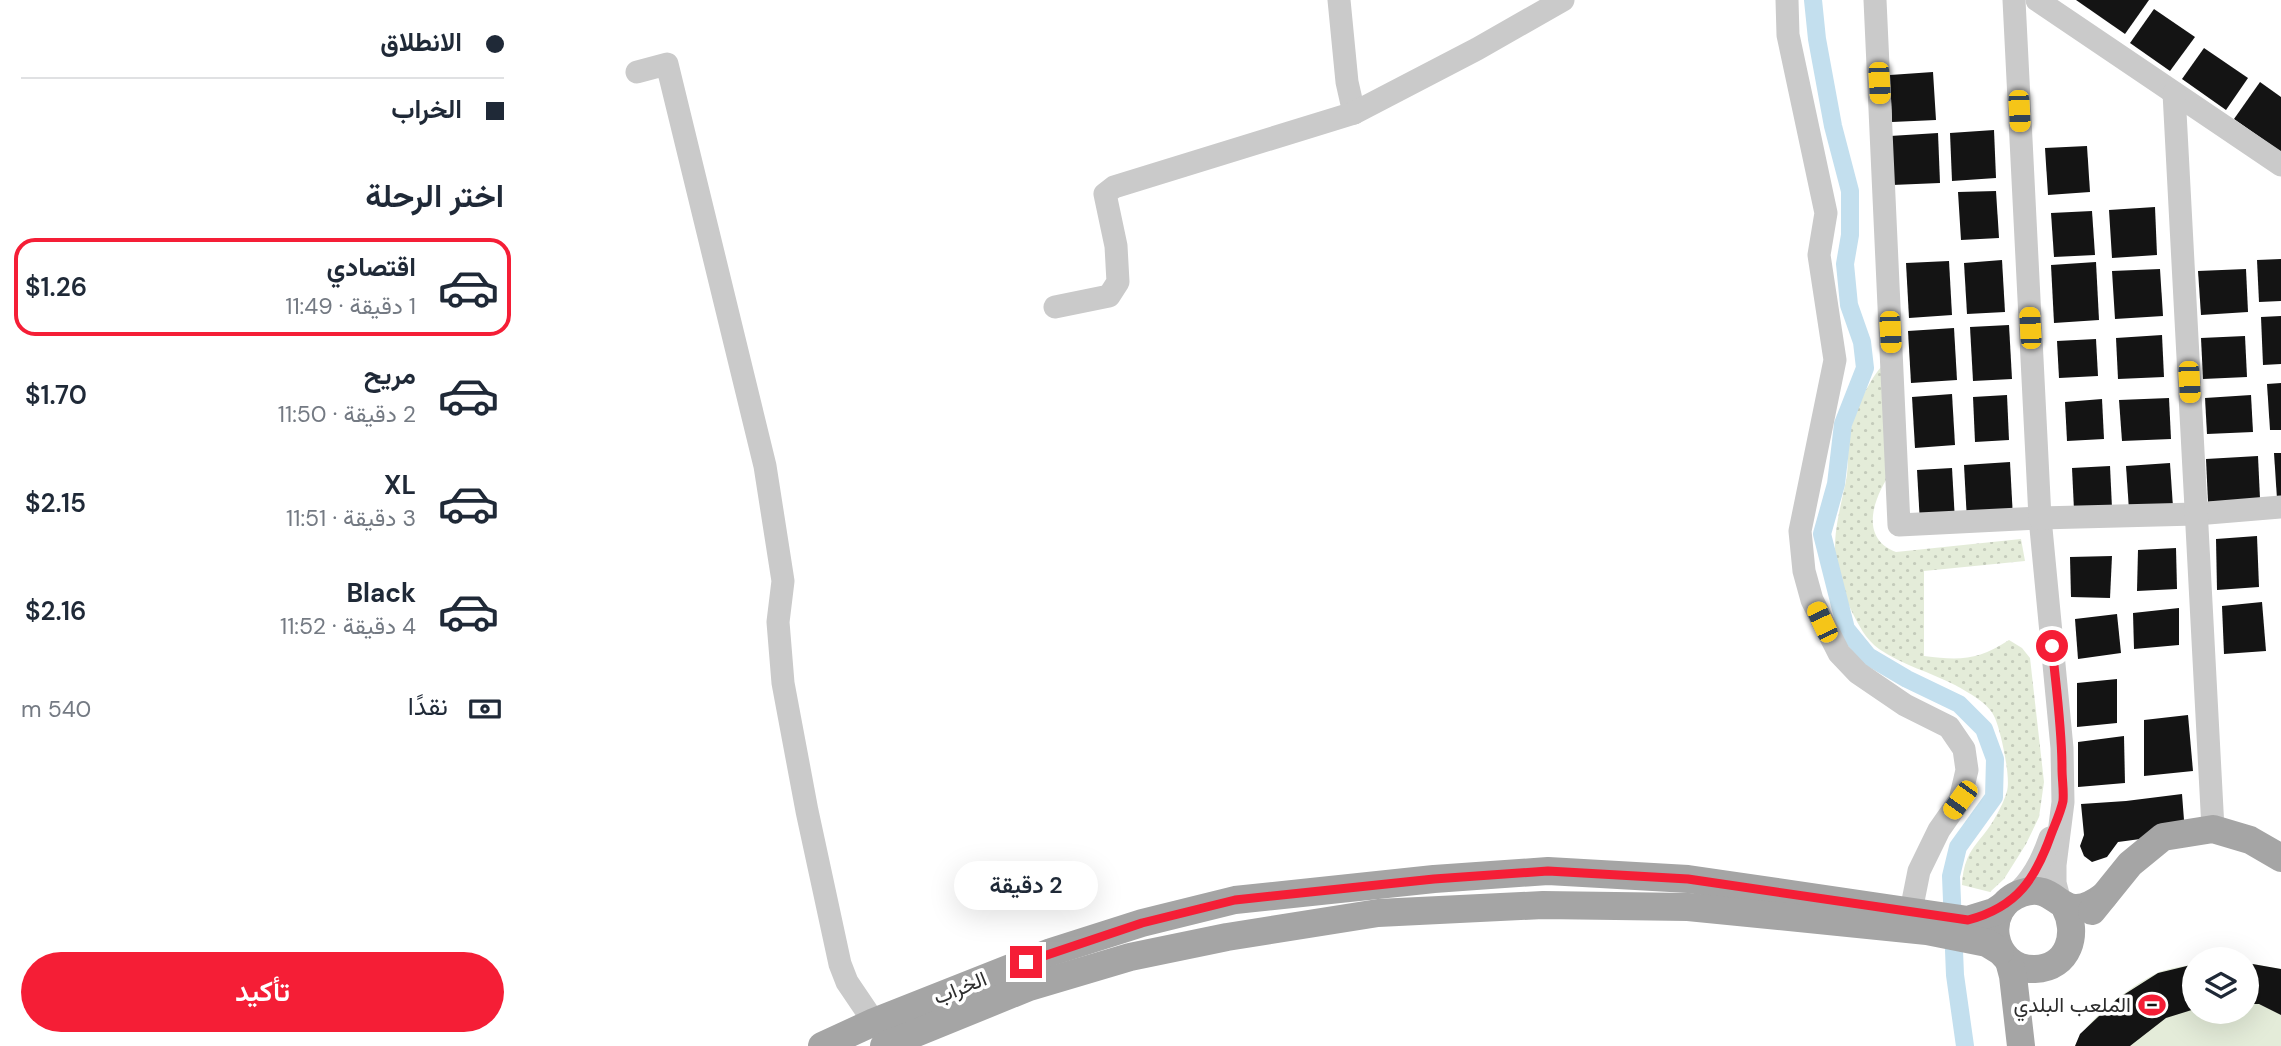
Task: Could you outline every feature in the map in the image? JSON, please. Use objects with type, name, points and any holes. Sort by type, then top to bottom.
[{"type":"main road","points":[[2023,1046],[2038,985],[2049,966],[2065,954],[2073,936],[2130,864],[2163,837],[2213,829],[2250,839],[2281,858]]},
{"type":"main road","points":[[1968,929],[2008,902],[2034,891],[2048,894],[2063,904],[2080,909],[2104,896]]},
{"type":"main road","points":[[2008,902],[1994,928],[2013,976],[2023,1046]]},
{"type":"main road","points":[[2063,904],[2073,926],[2073,936]]},
{"type":"main road","points":[[822,1046],[879,1034],[1130,957],[1227,937],[1378,913],[1543,905],[1688,907],[1923,919],[1968,929],[2005,956],[2032,970],[2049,966]]},
{"type":"street","points":[[1339,0],[1346,82],[1354,113]]},
{"type":"street","points":[[1055,307],[1109,296],[1118,282],[1116,246],[1105,194],[1114,187],[1354,113],[1477,49],[1563,0]]},
{"type":"street","points":[[1787,0],[1788,35],[1826,213],[1819,255],[1835,360],[1800,531],[1804,571],[1812,600],[1839,653],[1858,673],[1905,705],[1949,727],[1963,749],[1967,770],[1960,800],[1939,830],[1919,871],[1923,919]]},
{"type":"street","points":[[1875,0],[1899,525],[2196,514],[2281,508]]},
{"type":"street","points":[[1998,0],[2015,30]]},
{"type":"street","points":[[2014,0],[2040,518],[2062,748],[2063,802],[2055,883],[2063,904]]},
{"type":"street","points":[[2037,0],[2281,165]]},
{"type":"street","points":[[637,72],[667,64],[696,176],[773,510],[783,581],[778,622],[783,683],[829,921],[847,982],[879,1034]]},
{"type":"street","points":[[2174,93],[2213,829]]},
{"type":"street","points":[[2008,902],[2025,887],[2035,873],[2063,802]]},
{"type":"green space","points":[[1881,367],[1892,471],[1875,504],[1873,527],[1884,546],[1896,552],[2021,539],[2025,561],[1924,571],[1924,656],[1969,657],[1988,652],[2009,640],[2022,648],[2030,658],[2044,782],[2039,817],[2004,879],[1990,892],[1962,885],[1966,862],[1996,816],[2007,791],[2005,755],[1995,718],[1983,703],[1966,691],[1897,660],[1874,645],[1854,615],[1838,576],[1836,532],[1847,475],[1850,434],[1862,399]]},
{"type":"green space","name":"الملعب البلدي","points":[[2259,965],[2281,969],[2281,1046],[2075,1046],[2089,1025],[2110,1004],[2161,971],[2182,967],[2182,1024],[2259,1024]]},
{"type":"building","points":[[2076,0],[2149,0],[2125,34]]},
{"type":"building","points":[[2154,9],[2195,37],[2170,71],[2130,43]]},
{"type":"building","points":[[2204,48],[2248,78],[2226,110],[2182,79]]},
{"type":"building","points":[[1933,72],[1936,120],[1892,122],[1890,75]]},
{"type":"building","points":[[2260,82],[2281,97],[2281,152],[2234,119]]},
{"type":"building","points":[[1994,130],[1996,178],[1952,181],[1950,133]]},
{"type":"building","points":[[1938,133],[1940,183],[1892,185],[1890,136]]},
{"type":"building","points":[[2087,146],[2090,192],[2048,195],[2045,148]]},
{"type":"building","points":[[1996,191],[1999,238],[1961,240],[1958,192]]},
{"type":"building","points":[[2155,207],[2157,255],[2112,258],[2109,210]]},
{"type":"building","points":[[2092,211],[2095,255],[2054,257],[2051,213]]},
{"type":"building","points":[[2281,259],[2281,301],[2259,302],[2257,260]]},
{"type":"building","points":[[2002,260],[2005,312],[1967,314],[1964,263]]},
{"type":"building","points":[[1949,261],[1952,315],[1909,318],[1906,263]]},
{"type":"building","points":[[2096,262],[2099,320],[2054,323],[2051,265]]},
{"type":"building","points":[[2160,269],[2163,316],[2115,319],[2112,271]]},
{"type":"building","points":[[2246,269],[2248,312],[2201,315],[2198,271]]},
{"type":"building","points":[[2281,316],[2281,364],[2263,365],[2261,317]]},
{"type":"building","points":[[2009,325],[2012,379],[1973,381],[1970,327]]},
{"type":"building","points":[[1954,328],[1957,380],[1911,383],[1908,331]]},
{"type":"building","points":[[2162,335],[2164,377],[2118,379],[2116,338]]},
{"type":"building","points":[[2245,336],[2247,377],[2203,379],[2201,338]]},
{"type":"building","points":[[2096,339],[2098,376],[2059,378],[2057,341]]},
{"type":"building","points":[[2281,383],[2281,430],[2270,430],[2267,384]]},
{"type":"building","points":[[1952,394],[1955,445],[1915,448],[1912,397]]},
{"type":"building","points":[[2007,395],[2009,440],[1975,442],[1973,397]]},
{"type":"building","points":[[2251,395],[2253,432],[2207,434],[2205,398]]},
{"type":"building","points":[[2169,398],[2171,439],[2122,441],[2119,400]]},
{"type":"building","points":[[2102,399],[2104,439],[2067,441],[2065,402]]},
{"type":"building","points":[[2274,453],[2281,453],[2281,499],[2277,499]]},
{"type":"building","points":[[2258,456],[2260,499],[2208,502],[2206,459]]},
{"type":"building","points":[[2010,462],[2013,518],[1967,521],[1964,465]]},
{"type":"building","points":[[2170,463],[2173,507],[2129,510],[2126,466]]},
{"type":"building","points":[[2110,466],[2112,508],[2074,510],[2072,468]]},
{"type":"building","points":[[1952,468],[1955,521],[1920,523],[1917,470]]},
{"type":"building","points":[[2257,536],[2259,587],[2217,590],[2216,539]]},
{"type":"building","points":[[2176,548],[2177,589],[2137,591],[2138,550]]},
{"type":"building","points":[[2112,556],[2110,598],[2071,597],[2070,557]]},
{"type":"building","points":[[2262,602],[2266,651],[2224,654],[2222,606]]},
{"type":"building","points":[[2179,608],[2179,645],[2134,649],[2133,613]]},
{"type":"building","points":[[2117,614],[2121,653],[2078,659],[2075,619]]},
{"type":"building","points":[[2117,679],[2117,723],[2077,727],[2077,683]]},
{"type":"building","points":[[2188,715],[2193,771],[2144,776],[2144,720]]},
{"type":"building","points":[[2124,736],[2125,783],[2078,787],[2078,742]]},
{"type":"building","points":[[2182,794],[2185,833],[2118,842],[2107,857],[2092,862],[2084,856],[2080,846],[2084,835],[2081,804]]},
{"type":"building","points":[[2259,965],[2281,969],[2281,1015],[2259,1004]]},
{"type":"building","points":[[2182,967],[2182,1013],[2166,1018],[2130,1046],[2075,1046],[2080,1034],[2117,999],[2158,973]]},
{"type":"waterway","points":[[1813,0],[1817,39],[1833,126],[1850,191],[1850,235],[1845,264],[1849,305],[1862,342],[1865,368],[1843,424],[1836,484],[1822,534],[1846,629],[1868,656],[1907,679],[1959,704],[1984,729],[1995,759],[1994,797],[1958,847],[1951,876],[1955,975],[1965,1046]]},
{"type":"place","name":"الملعب البلدي","points":[[2152,1005]]},
{"type":"route","points":[[1026,962],[1142,923],[1235,900],[1434,879],[1548,871],[1688,879],[1968,920],[1983,916],[2003,906],[2025,887],[2035,873],[2063,802],[2062,748],[2052,646]]}]
